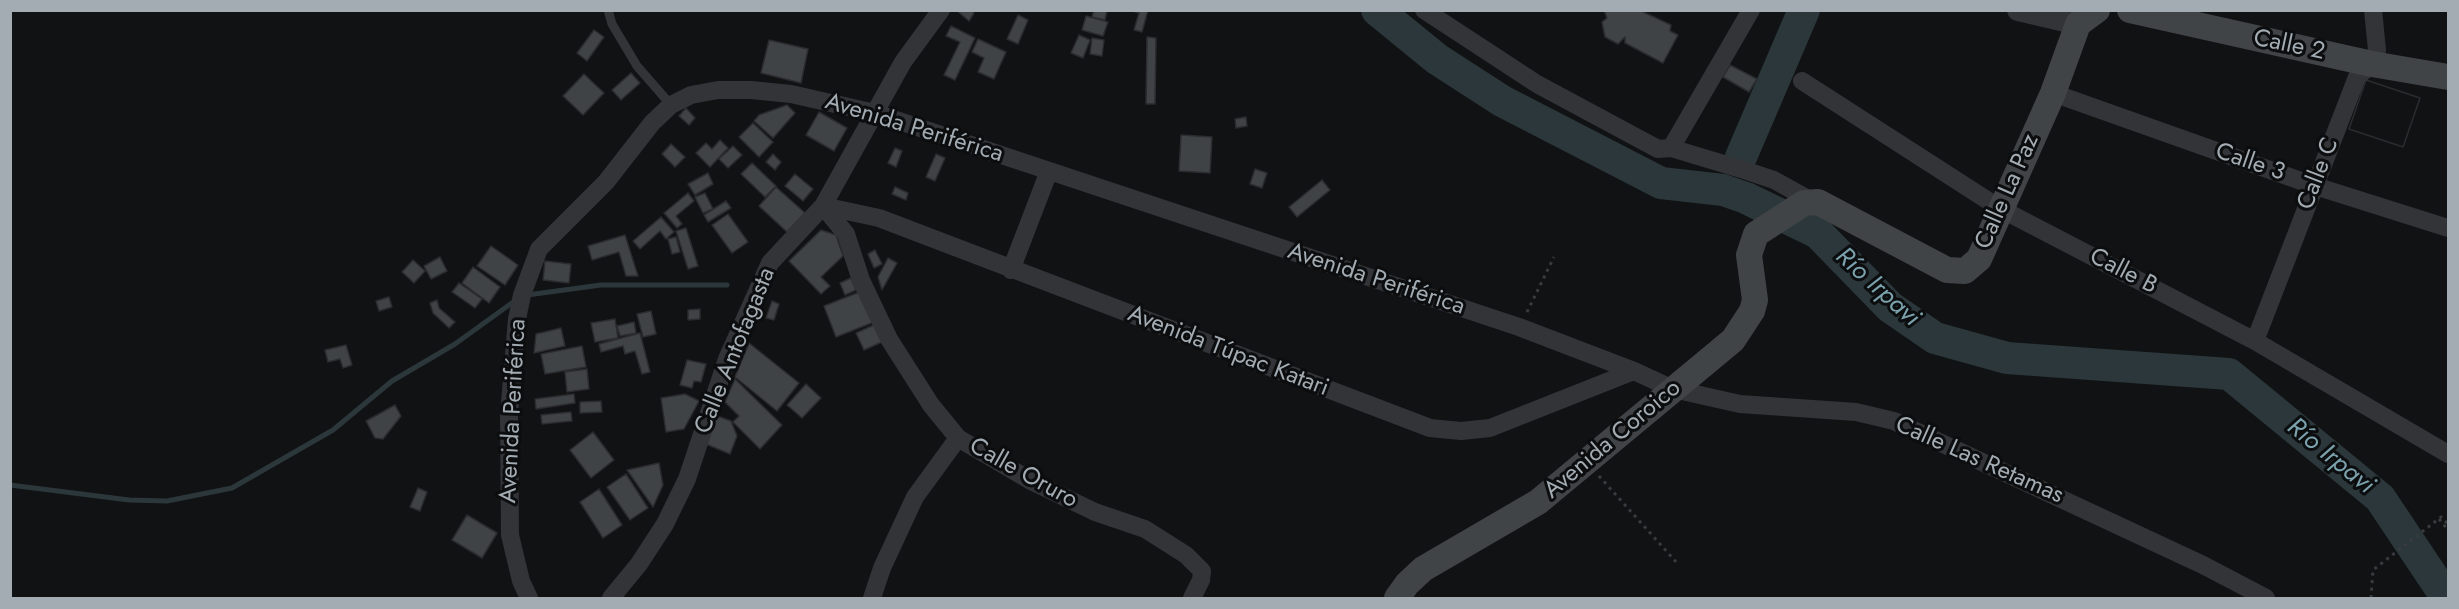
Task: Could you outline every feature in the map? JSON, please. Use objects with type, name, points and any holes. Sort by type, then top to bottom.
[{"type":"main road","name":"Calle 2","points":[[2130,10],[2372,64],[2448,76]]},
{"type":"main road","name":"Calle La Paz","points":[[1805,203],[1947,270],[1965,271],[1979,259],[2088,17]]},
{"type":"main road","name":"Avenida Coroico","points":[[1397,598],[1407,584],[1423,569],[1538,502],[1588,463],[1733,340],[1748,322],[1755,300],[1749,255],[1756,234],[1805,203]]},
{"type":"street","name":"Calle Antofagasta","points":[[611,598],[639,564],[665,524],[687,479],[727,359],[770,263],[824,206],[903,62],[941,10]]},
{"type":"street","points":[[1424,10],[1537,84],[1658,149],[1671,148],[1774,180],[1805,203]]},
{"type":"street","points":[[1671,148],[1751,10]]},
{"type":"street","points":[[2018,10],[2088,17]]},
{"type":"street","points":[[2372,64],[2377,50],[2373,10]]},
{"type":"street","name":"Calle C","points":[[2256,341],[2356,77],[2372,64]]},
{"type":"street","name":"Calle B","points":[[1802,81],[2001,209],[2256,341],[2448,454]]},
{"type":"street","name":"Avenida Periférica","points":[[529,598],[521,581],[510,535],[508,468],[516,329],[522,296],[539,249],[606,182],[652,123],[671,105],[700,94],[751,90],[791,94],[875,113],[1520,327],[1634,371],[1673,389]]},
{"type":"street","name":"Calle 3","points":[[2053,93],[2315,186],[2448,228]]},
{"type":"street","points":[[1011,270],[1049,171]]},
{"type":"street","name":"Avenida Túpac Katari","points":[[824,206],[879,218],[1430,428],[1461,431],[1490,428],[1634,371]]},
{"type":"street","name":"Calle Oruro","points":[[824,206],[846,234],[861,280],[889,339],[931,405],[958,438],[1031,481],[1095,512],[1145,529],[1186,555],[1202,571],[1201,580],[1192,598]]},
{"type":"street","name":"Calle Las Retamas","points":[[1673,389],[1740,404],[1856,412],[1894,421],[2203,565],[2266,598]]},
{"type":"street","points":[[872,598],[882,568],[915,497],[958,438]]},
{"type":"lane","points":[[608,10],[612,24],[638,66],[671,105]]},
{"type":"path","points":[[1520,327],[1554,257]]},
{"type":"path","points":[[1588,463],[1677,563]]},
{"type":"path","points":[[2371,598],[2373,570],[2441,517],[2448,524]]},
{"type":"path","points":[[2439,519],[2448,530]]},
{"type":"building","points":[[956,10],[971,10],[974,13],[969,21]]},
{"type":"building","points":[[1094,10],[1107,10],[1105,20],[1092,17]]},
{"type":"building","points":[[1130,10],[1148,10],[1142,32],[1134,30],[1139,13]]},
{"type":"building","points":[[1604,10],[1639,10],[1671,25],[1670,31],[1678,35],[1663,63],[1625,43],[1625,37],[1618,44],[1605,37],[1602,22],[1607,18]]},
{"type":"building","points":[[1018,15],[1028,20],[1018,44],[1007,39]]},
{"type":"building","points":[[1086,16],[1108,22],[1103,36],[1082,30]]},
{"type":"building","points":[[951,26],[975,38],[955,80],[944,75],[960,42],[946,36]]},
{"type":"building","points":[[594,30],[604,37],[587,61],[577,53]]},
{"type":"building","points":[[1079,35],[1090,40],[1083,58],[1071,53]]},
{"type":"building","points":[[1147,37],[1156,38],[1155,104],[1146,104]]},
{"type":"building","points":[[1092,38],[1104,40],[1102,56],[1090,54]]},
{"type":"building","points":[[978,39],[1006,52],[994,79],[978,72],[984,58],[972,52]]},
{"type":"building","points":[[769,40],[808,49],[801,83],[761,73]]},
{"type":"building","points":[[1730,65],[1757,79],[1749,92],[1723,77]]},
{"type":"building","points":[[631,73],[640,83],[621,100],[612,90]]},
{"type":"building","points":[[584,74],[604,93],[583,115],[563,96]]},
{"type":"building","points":[[2366,80],[2420,98],[2403,147],[2349,129]]},
{"type":"building","points":[[2366,80],[2420,98],[2403,147],[2349,129]]},
{"type":"building","points":[[787,105],[795,113],[773,138],[754,121],[759,115]]},
{"type":"building","points":[[686,108],[695,118],[689,125],[679,116]]},
{"type":"building","points":[[819,112],[847,128],[834,151],[806,135]]},
{"type":"building","points":[[1246,117],[1247,126],[1236,128],[1235,119]]},
{"type":"building","points":[[753,123],[773,142],[759,157],[739,137]]},
{"type":"building","points":[[1181,135],[1212,137],[1210,173],[1179,171]]},
{"type":"building","points":[[720,140],[728,148],[710,167],[696,153],[706,143],[712,149]]},
{"type":"building","points":[[671,144],[685,157],[675,167],[662,154]]},
{"type":"building","points":[[733,146],[742,155],[728,168],[719,159]]},
{"type":"building","points":[[895,148],[902,151],[896,167],[888,163]]},
{"type":"building","points":[[773,154],[781,162],[775,170],[766,162]]},
{"type":"building","points":[[936,154],[945,158],[935,181],[926,177]]},
{"type":"building","points":[[752,163],[776,186],[765,197],[741,174]]},
{"type":"building","points":[[1255,169],[1267,173],[1262,188],[1250,184]]},
{"type":"building","points":[[708,173],[713,184],[695,195],[688,184]]},
{"type":"building","points":[[795,174],[813,189],[803,201],[785,186]]},
{"type":"building","points":[[1322,180],[1330,190],[1297,217],[1289,207]]},
{"type":"building","points":[[776,187],[805,213],[787,232],[759,206]]},
{"type":"building","points":[[895,187],[908,193],[906,200],[892,194]]},
{"type":"building","points":[[688,193],[694,201],[676,216],[682,224],[677,228],[664,213]]},
{"type":"building","points":[[705,193],[713,209],[703,213],[695,197]]},
{"type":"building","points":[[726,201],[731,208],[708,222],[704,215]]},
{"type":"building","points":[[728,214],[748,242],[732,253],[712,225]]},
{"type":"building","points":[[661,217],[674,232],[666,239],[660,231],[640,249],[633,241]]},
{"type":"building","points":[[686,228],[698,266],[688,269],[676,231]]},
{"type":"building","points":[[821,230],[836,235],[843,256],[821,277],[830,286],[821,294],[789,261]]},
{"type":"building","points":[[625,235],[638,276],[626,276],[619,252],[592,260],[588,246]]},
{"type":"building","points":[[676,237],[680,252],[672,254],[668,239]]},
{"type":"building","points":[[491,246],[518,265],[505,285],[477,266]]},
{"type":"building","points":[[875,250],[882,264],[874,268],[868,254]]},
{"type":"building","points":[[440,257],[447,271],[431,279],[424,266]]},
{"type":"building","points":[[888,258],[897,263],[882,290],[878,277]]},
{"type":"building","points":[[413,260],[425,271],[414,283],[402,272]]},
{"type":"building","points":[[545,261],[571,264],[569,283],[543,280]]},
{"type":"building","points":[[473,267],[500,287],[489,303],[462,283]]},
{"type":"building","points":[[851,278],[856,290],[845,295],[840,283]]},
{"type":"building","points":[[459,283],[482,299],[475,308],[452,292]]},
{"type":"building","points":[[862,291],[874,322],[836,337],[824,306]]},
{"type":"building","points":[[389,297],[392,307],[379,311],[376,301]]},
{"type":"building","points":[[437,300],[439,308],[455,322],[449,328],[433,313],[430,303]]},
{"type":"building","points":[[772,301],[779,304],[774,320],[766,318]]},
{"type":"building","points":[[700,309],[700,319],[688,320],[688,310]]},
{"type":"building","points":[[651,311],[656,334],[643,337],[637,314]]},
{"type":"building","points":[[615,319],[618,338],[595,342],[591,323]]},
{"type":"building","points":[[634,322],[636,333],[620,336],[617,326]]},
{"type":"building","points":[[876,324],[884,341],[864,350],[856,333]]},
{"type":"building","points":[[561,328],[565,346],[534,353],[536,334]]},
{"type":"building","points":[[640,333],[650,372],[642,374],[635,351],[625,354],[623,346],[601,352],[599,344]]},
{"type":"building","points":[[749,343],[799,383],[777,411],[735,377]]},
{"type":"building","points":[[346,345],[352,365],[343,368],[340,359],[328,362],[325,350]]},
{"type":"building","points":[[582,346],[586,367],[545,374],[541,354]]},
{"type":"building","points":[[687,360],[706,364],[701,382],[694,381],[692,388],[680,385]]},
{"type":"building","points":[[587,369],[589,389],[567,392],[565,372]]},
{"type":"building","points":[[735,379],[782,425],[760,449],[733,422],[739,416],[725,402]]},
{"type":"building","points":[[806,384],[821,398],[802,418],[787,405]]},
{"type":"building","points":[[574,394],[575,403],[536,409],[535,399]]},
{"type":"building","points":[[685,394],[699,401],[684,429],[666,432],[661,398]]},
{"type":"building","points":[[601,401],[602,412],[580,413],[580,402]]},
{"type":"building","points":[[395,405],[401,416],[383,439],[375,438],[366,421]]},
{"type":"building","points":[[571,412],[572,421],[542,424],[541,415]]},
{"type":"building","points":[[717,416],[731,421],[737,436],[730,454],[706,444]]},
{"type":"building","points":[[593,432],[614,460],[591,478],[570,450]]},
{"type":"building","points":[[659,463],[663,485],[653,507],[627,470]]},
{"type":"building","points":[[626,474],[648,508],[630,520],[607,487]]},
{"type":"building","points":[[418,488],[427,492],[420,511],[410,507]]},
{"type":"building","points":[[599,489],[622,525],[603,538],[580,502]]},
{"type":"building","points":[[467,515],[497,533],[482,558],[452,540]]},
{"type":"waterway","name":"Río Irpavi","points":[[1377,10],[1437,59],[1502,101],[1661,183],[1723,190],[1746,198],[1818,233],[1890,307],[1935,338],[2007,358],[2229,374],[2380,498],[2447,598]]},
{"type":"waterway","points":[[1741,157],[1804,10]]},
{"type":"waterway","points":[[527,295],[601,285],[727,285]]},
{"type":"waterway","points":[[10,485],[129,500],[167,501],[232,488],[333,430],[392,381],[455,344],[516,300]]}]
